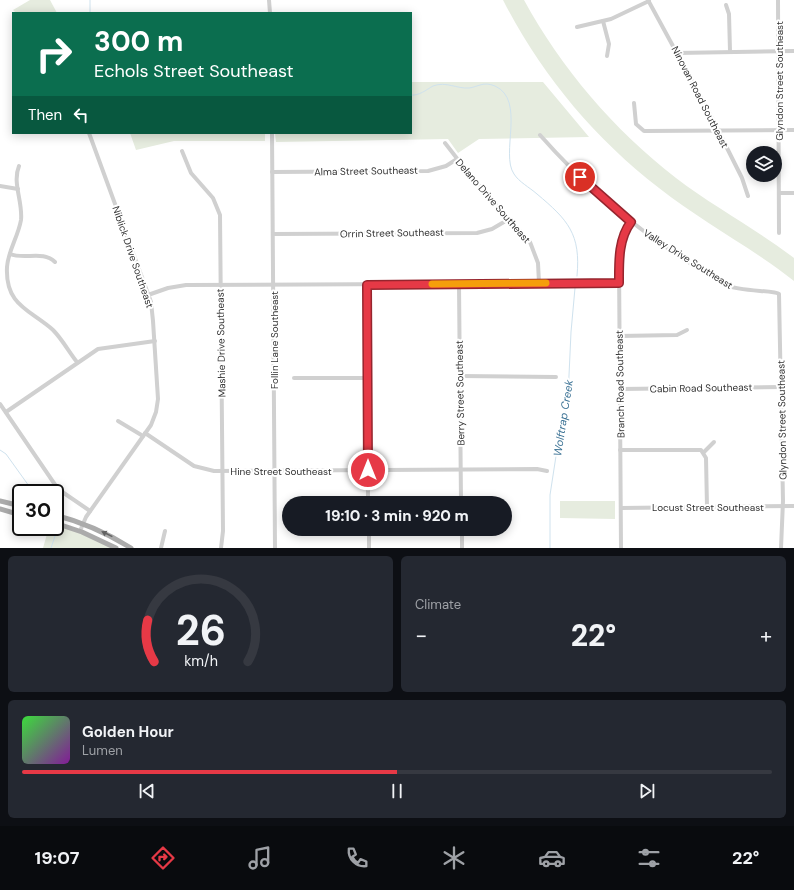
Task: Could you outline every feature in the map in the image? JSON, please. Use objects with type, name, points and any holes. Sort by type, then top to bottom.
[{"type":"main road","points":[[0,501],[12,504]]},
{"type":"main road","points":[[0,509],[12,512]]},
{"type":"main road","points":[[64,518],[112,536],[131,548]]},
{"type":"main road","points":[[64,526],[80,531],[116,548]]},
{"type":"street","points":[[269,0],[270,12]]},
{"type":"street","points":[[577,27],[603,21],[648,0]]},
{"type":"street","name":"Ninovan Road Southeast","points":[[648,0],[742,178],[748,196]]},
{"type":"street","name":"Glyndon Street Southeast","points":[[778,0],[780,130],[779,233]]},
{"type":"street","points":[[726,5],[729,14],[730,51]]},
{"type":"street","points":[[603,21],[608,44],[607,56]]},
{"type":"street","points":[[677,53],[794,51]]},
{"type":"street","points":[[634,103],[636,128],[648,131],[794,130]]},
{"type":"street","name":"Niblick Drive Southeast","points":[[80,531],[82,524],[90,511],[144,435],[154,418],[158,405],[152,307],[89,134]]},
{"type":"street","name":"Follin Lane Southeast","points":[[272,134],[275,548]]},
{"type":"street","name":"Valley Drive Southeast","points":[[540,134],[588,185],[631,222],[670,250],[727,286],[746,291],[777,292]]},
{"type":"street","name":"Delano Drive Southeast","points":[[446,144],[508,219],[525,236],[533,248],[538,262],[539,283]]},
{"type":"street","name":"Mashie Drive Southeast","points":[[182,151],[191,173],[213,198],[218,208],[222,548]]},
{"type":"street","name":"Alma Street Southeast","points":[[272,172],[428,171],[446,166],[457,159]]},
{"type":"street","points":[[19,166],[16,178],[21,219],[7,265],[8,279],[16,301],[25,311],[53,331],[77,362]]},
{"type":"street","points":[[0,186],[18,189]]},
{"type":"street","points":[[780,193],[794,193]]},
{"type":"street","name":"Orrin Street Southeast","points":[[273,234],[477,232],[492,229],[508,219]]},
{"type":"street","name":"Branch Road Southeast","points":[[621,548],[619,283],[621,248],[626,231],[631,222]]},
{"type":"street","points":[[10,254],[20,257],[43,256],[55,262]]},
{"type":"street","points":[[148,295],[176,286],[619,283]]},
{"type":"street","name":"Berry Street Southeast","points":[[459,284],[461,496]]},
{"type":"street","points":[[367,285],[368,496]]},
{"type":"street","name":"Glyndon Street Southeast","points":[[777,292],[780,296],[781,548]]},
{"type":"street","points":[[619,336],[677,335],[687,330]]},
{"type":"street","points":[[6,412],[98,349],[155,341]]},
{"type":"street","points":[[460,376],[556,377]]},
{"type":"street","points":[[294,378],[368,378]]},
{"type":"street","name":"Cabin Road Southeast","points":[[620,389],[781,387]]},
{"type":"street","points":[[0,404],[58,488],[90,511]]},
{"type":"street","name":"Hine Street Southeast","points":[[118,421],[144,435],[194,466],[207,470],[274,471],[537,469],[546,471]]},
{"type":"street","points":[[704,452],[714,442]]},
{"type":"street","points":[[620,450],[698,449],[704,452],[706,458],[707,507]]},
{"type":"street","name":"Locust Street Southeast","points":[[621,508],[794,506]]},
{"type":"street","points":[[161,548],[165,531]]},
{"type":"street","points":[[368,536],[369,548]]},
{"type":"street","points":[[462,536],[462,548]]},
{"type":"shaded area","points":[[30,0],[50,0],[56,12],[15,12],[13,10]]},
{"type":"shaded area","points":[[503,0],[524,0],[555,50],[572,74],[610,119],[631,140],[690,189],[765,237],[794,258],[794,281],[761,257],[675,200],[612,148],[570,103],[552,79],[534,53]]},
{"type":"shaded area","points":[[412,82],[543,82],[589,137],[479,139],[458,153],[448,139],[276,142],[275,134],[412,134]]},
{"type":"shaded area","points":[[130,134],[265,134],[265,141],[174,141],[136,150]]},
{"type":"shaded area","points":[[560,501],[615,501],[615,519],[560,518]]},
{"type":"shaded area","points":[[64,527],[116,548],[43,548],[46,536],[64,536]]},
{"type":"waterway","name":"Wolftrap Creek","points":[[90,0],[90,12]]},
{"type":"waterway","name":"Wolftrap Creek","points":[[412,95],[420,94],[433,86],[442,84],[469,88],[487,84],[495,86],[504,93],[509,103],[511,115],[509,154],[510,165],[516,177],[548,203],[564,220],[570,229],[577,249],[577,276]]},
{"type":"waterway","name":"Wolftrap Creek","points":[[550,548],[550,495],[558,443],[561,440],[568,397],[575,288]]},
{"type":"waterway","points":[[0,450],[6,454],[28,484]]},
{"type":"waterway","points":[[51,548],[55,536]]},
{"type":"slow traffic","points":[[432,284],[546,283]]},
{"type":"route","points":[[368,470],[367,285],[619,283],[619,261],[621,248],[624,236],[631,222],[580,177]]}]
